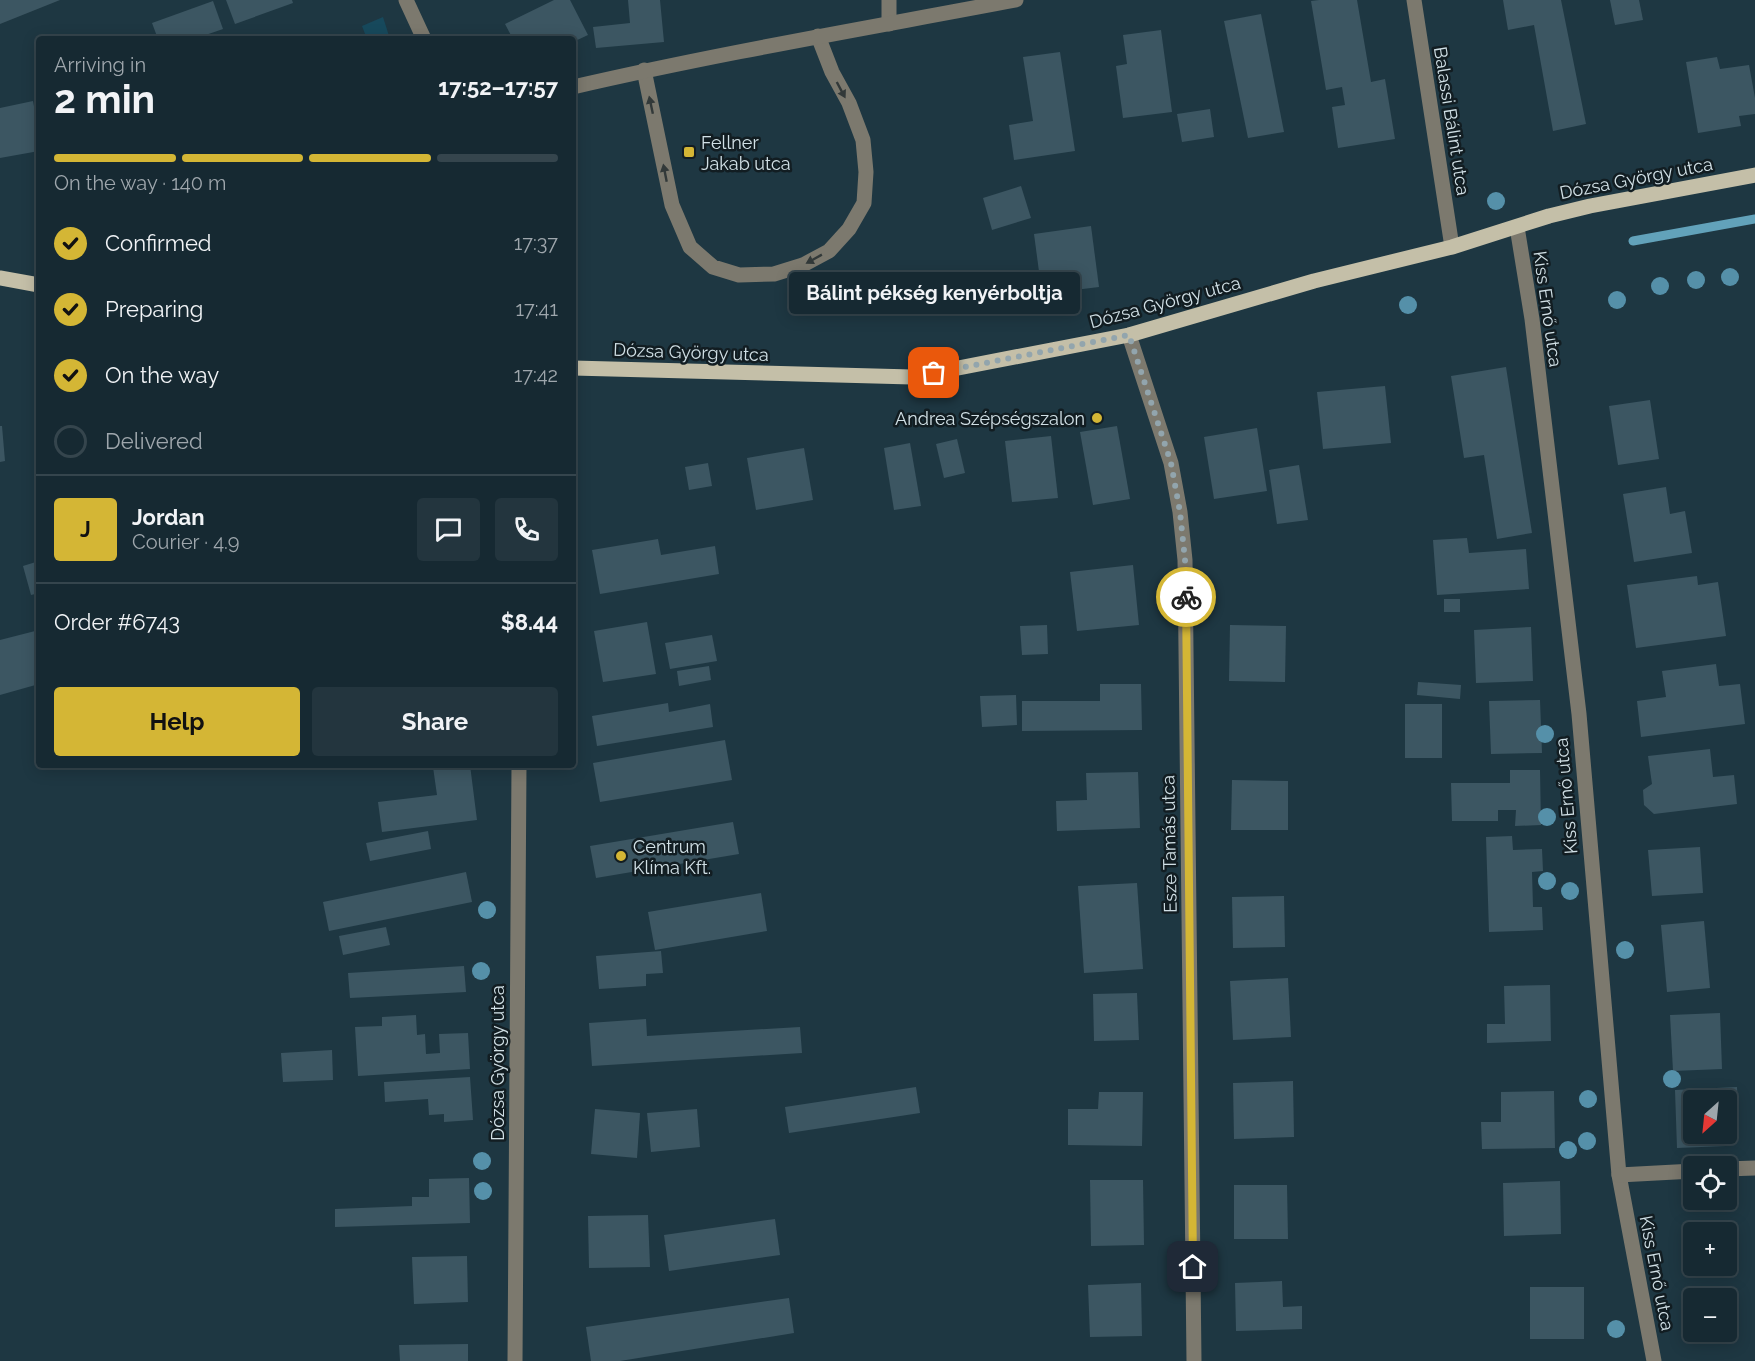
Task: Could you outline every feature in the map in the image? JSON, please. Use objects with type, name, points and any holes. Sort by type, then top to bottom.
[{"type":"main road","name":"Dózsa György utca","points":[[576,368],[912,377],[1129,335],[1314,281],[1452,247],[1590,206],[1755,175]]},
{"type":"main road","points":[[0,278],[36,284]]},
{"type":"street","points":[[406,0],[423,36]]},
{"type":"street","points":[[889,0],[889,24]]},
{"type":"street","points":[[576,86],[644,70],[1016,0]]},
{"type":"street","name":"Balassi Bálint utca","points":[[1414,0],[1452,247]]},
{"type":"street","points":[[644,70],[672,205],[690,248],[713,267],[739,275],[774,274],[803,265],[829,251],[849,229],[864,203],[866,172],[863,140],[818,36]]},
{"type":"street","name":"Kiss Ernő utca","points":[[1517,227],[1532,319],[1579,714],[1618,1175],[1654,1361]]},
{"type":"street","name":"Esze Tamás utca","points":[[1129,335],[1171,463],[1180,512],[1185,560],[1194,1361]]},
{"type":"street","name":"Dózsa György utca","points":[[515,1361],[519,768]]},
{"type":"street","points":[[1737,1169],[1755,1168]]},
{"type":"street","points":[[1618,1175],[1683,1172]]},
{"type":"shaded area","points":[[383,17],[389,36],[366,36],[362,26]]},
{"type":"building","points":[[0,0],[60,0],[0,24]]},
{"type":"building","points":[[226,0],[292,0],[293,3],[235,24]]},
{"type":"building","points":[[554,0],[570,0],[588,35],[576,41],[576,36],[511,36],[505,24]]},
{"type":"building","points":[[628,0],[660,0],[664,42],[596,48],[593,27],[630,23]]},
{"type":"building","points":[[1357,0],[1371,82],[1385,79],[1395,139],[1338,148],[1332,107],[1345,105],[1342,87],[1326,90],[1311,1]]},
{"type":"building","points":[[1503,0],[1561,0],[1586,124],[1553,131],[1534,25],[1508,30]]},
{"type":"building","points":[[1610,0],[1639,0],[1643,20],[1615,25]]},
{"type":"building","points":[[213,1],[223,29],[203,36],[157,36],[152,23]]},
{"type":"building","points":[[1261,14],[1284,132],[1248,138],[1224,21]]},
{"type":"building","points":[[1161,30],[1172,112],[1123,118],[1116,66],[1127,64],[1123,35]]},
{"type":"building","points":[[1060,52],[1075,151],[1014,160],[1009,125],[1033,121],[1023,57]]},
{"type":"building","points":[[1717,57],[1720,69],[1749,65],[1755,98],[1755,114],[1739,116],[1741,126],[1698,133],[1686,62]]},
{"type":"building","points":[[33,101],[36,116],[36,152],[0,158],[0,108]]},
{"type":"building","points":[[1210,109],[1214,137],[1182,142],[1177,114]]},
{"type":"building","points":[[1021,186],[1031,218],[992,230],[983,198]]},
{"type":"building","points":[[1091,226],[1099,287],[1042,294],[1034,234]]},
{"type":"building","points":[[1506,367],[1532,533],[1497,539],[1484,455],[1464,458],[1451,376]]},
{"type":"building","points":[[1385,386],[1391,443],[1323,449],[1317,392]]},
{"type":"building","points":[[1650,400],[1659,459],[1618,465],[1609,406]]},
{"type":"building","points":[[0,426],[2,426],[5,461],[0,462]]},
{"type":"building","points":[[1117,426],[1130,499],[1093,505],[1080,432]]},
{"type":"building","points":[[1257,428],[1267,491],[1214,499],[1204,437]]},
{"type":"building","points":[[1051,436],[1058,498],[1012,502],[1005,441]]},
{"type":"building","points":[[957,439],[965,473],[944,478],[936,444]]},
{"type":"building","points":[[910,443],[921,506],[894,510],[884,448]]},
{"type":"building","points":[[804,448],[813,500],[756,510],[747,458]]},
{"type":"building","points":[[708,463],[712,486],[689,490],[685,467]]},
{"type":"building","points":[[1299,465],[1308,520],[1277,524],[1269,470]]},
{"type":"building","points":[[1666,487],[1670,514],[1685,511],[1692,553],[1634,562],[1623,494]]},
{"type":"building","points":[[1467,538],[1469,553],[1526,549],[1529,589],[1437,595],[1433,540]]},
{"type":"building","points":[[658,539],[661,555],[715,546],[719,574],[600,594],[592,550]]},
{"type":"building","points":[[36,562],[36,594],[31,595],[23,566]]},
{"type":"building","points":[[1133,565],[1139,625],[1077,631],[1070,572]]},
{"type":"building","points":[[1697,576],[1698,585],[1718,582],[1726,636],[1636,648],[1627,585]]},
{"type":"building","points":[[1444,599],[1460,599],[1460,612],[1444,612]]},
{"type":"building","points":[[647,622],[656,674],[603,682],[594,631]]},
{"type":"building","points":[[1047,625],[1048,654],[1022,655],[1020,626]]},
{"type":"building","points":[[1230,625],[1286,626],[1285,682],[1229,681]]},
{"type":"building","points":[[1531,627],[1533,681],[1476,683],[1474,630]]},
{"type":"building","points":[[36,631],[36,685],[0,695],[0,640]]},
{"type":"building","points":[[712,635],[717,661],[670,669],[665,643]]},
{"type":"building","points":[[1716,664],[1719,686],[1740,684],[1745,724],[1641,737],[1637,701],[1666,697],[1662,671]]},
{"type":"building","points":[[709,666],[711,680],[679,686],[677,671]]},
{"type":"building","points":[[1418,682],[1461,685],[1460,699],[1417,695]]},
{"type":"building","points":[[1100,684],[1141,684],[1142,730],[1022,731],[1022,701],[1100,701]]},
{"type":"building","points":[[1016,695],[1017,725],[982,727],[980,696]]},
{"type":"building","points":[[1540,700],[1542,753],[1491,754],[1489,701]]},
{"type":"building","points":[[668,703],[669,712],[710,704],[713,727],[597,746],[592,716]]},
{"type":"building","points":[[1405,704],[1442,704],[1442,758],[1405,758]]},
{"type":"building","points":[[725,740],[732,780],[600,802],[593,763]]},
{"type":"building","points":[[1710,749],[1713,777],[1734,775],[1737,804],[1654,814],[1644,805],[1643,790],[1652,784],[1648,756]]},
{"type":"building","points":[[433,768],[470,768],[477,820],[382,832],[378,802],[437,795]]},
{"type":"building","points":[[1510,770],[1540,770],[1541,825],[1515,826],[1516,810],[1498,810],[1498,821],[1452,821],[1451,783],[1510,783]]},
{"type":"building","points":[[1138,772],[1140,828],[1057,831],[1056,801],[1087,800],[1086,773]]},
{"type":"building","points":[[1232,780],[1288,781],[1288,830],[1231,830]]},
{"type":"building","points":[[733,822],[739,854],[596,878],[590,846]]},
{"type":"building","points":[[428,831],[431,849],[370,861],[366,843]]},
{"type":"building","points":[[1512,836],[1513,850],[1542,849],[1543,871],[1532,872],[1533,907],[1542,907],[1543,930],[1489,932],[1486,837]]},
{"type":"building","points":[[1700,847],[1703,893],[1652,896],[1648,850]]},
{"type":"building","points":[[466,872],[472,902],[329,931],[323,902]]},
{"type":"building","points":[[1137,883],[1143,969],[1084,973],[1078,886]]},
{"type":"building","points":[[761,893],[767,931],[655,950],[648,912]]},
{"type":"building","points":[[1284,896],[1285,947],[1233,948],[1232,897]]},
{"type":"building","points":[[1704,921],[1710,988],[1667,992],[1661,925]]},
{"type":"building","points":[[386,927],[390,945],[343,955],[339,936]]},
{"type":"building","points":[[661,951],[663,973],[646,974],[646,986],[599,989],[596,956]]},
{"type":"building","points":[[464,966],[466,992],[350,998],[348,973]]},
{"type":"building","points":[[1288,978],[1291,1037],[1233,1040],[1230,981]]},
{"type":"building","points":[[1550,985],[1551,1041],[1487,1043],[1487,1024],[1505,1024],[1504,986]]},
{"type":"building","points":[[1137,993],[1139,1040],[1094,1041],[1093,994]]},
{"type":"building","points":[[1720,1013],[1722,1069],[1673,1071],[1670,1015]]},
{"type":"building","points":[[416,1015],[417,1035],[425,1034],[426,1054],[440,1053],[439,1034],[468,1033],[470,1069],[358,1076],[355,1027],[382,1026],[382,1017]]},
{"type":"building","points":[[646,1019],[647,1036],[800,1027],[802,1053],[592,1066],[589,1023]]},
{"type":"building","points":[[332,1050],[333,1080],[283,1082],[281,1053]]},
{"type":"building","points":[[470,1077],[473,1120],[444,1122],[444,1114],[429,1115],[428,1099],[385,1102],[384,1082]]},
{"type":"building","points":[[1293,1081],[1294,1137],[1234,1139],[1233,1083]]},
{"type":"building","points":[[916,1087],[920,1113],[789,1133],[785,1107]]},
{"type":"building","points":[[1737,1087],[1738,1110],[1737,1110],[1737,1090],[1683,1090],[1683,1144],[1726,1144],[1726,1146],[1677,1148],[1675,1090]]},
{"type":"building","points":[[1554,1091],[1555,1148],[1482,1149],[1481,1122],[1501,1122],[1501,1092]]},
{"type":"building","points":[[1099,1092],[1143,1092],[1142,1146],[1068,1145],[1068,1109],[1098,1109]]},
{"type":"building","points":[[595,1109],[640,1113],[637,1158],[591,1154]]},
{"type":"building","points":[[697,1109],[700,1147],[651,1152],[647,1113]]},
{"type":"building","points":[[469,1178],[470,1223],[335,1227],[335,1209],[412,1206],[412,1197],[429,1197],[429,1179]]},
{"type":"building","points":[[1090,1180],[1143,1180],[1144,1245],[1091,1246]]},
{"type":"building","points":[[1560,1181],[1561,1234],[1504,1236],[1503,1183]]},
{"type":"building","points":[[1234,1185],[1287,1185],[1288,1239],[1234,1239]]},
{"type":"building","points":[[648,1215],[650,1267],[589,1268],[588,1216]]},
{"type":"building","points":[[775,1219],[780,1255],[669,1271],[664,1235]]},
{"type":"building","points":[[467,1256],[468,1302],[414,1304],[412,1257]]},
{"type":"building","points":[[1282,1281],[1283,1307],[1302,1306],[1302,1329],[1236,1331],[1235,1283]]},
{"type":"building","points":[[1141,1283],[1142,1336],[1090,1337],[1088,1285]]},
{"type":"building","points":[[1530,1287],[1584,1287],[1584,1339],[1530,1339]]},
{"type":"building","points":[[789,1298],[794,1333],[620,1361],[591,1361],[586,1327]]},
{"type":"building","points":[[468,1344],[468,1361],[400,1361],[399,1345]]},
{"type":"waterway","points":[[1633,241],[1755,219]]},
{"type":"way so far","points":[[934,373],[1129,335],[1171,463],[1180,512],[1186,597]]},
{"type":"place","name":"Fellner Jakab utca","points":[[689,152]]},
{"type":"place","name":"Bálint pékség kenyérboltja","points":[[934,373]]},
{"type":"place","name":"Andrea Szépségszalon","points":[[1097,418]]},
{"type":"place","name":"Centrum Klíma Kft.","points":[[621,856]]},
{"type":"route","points":[[1186,597],[1193,1267]]}]
